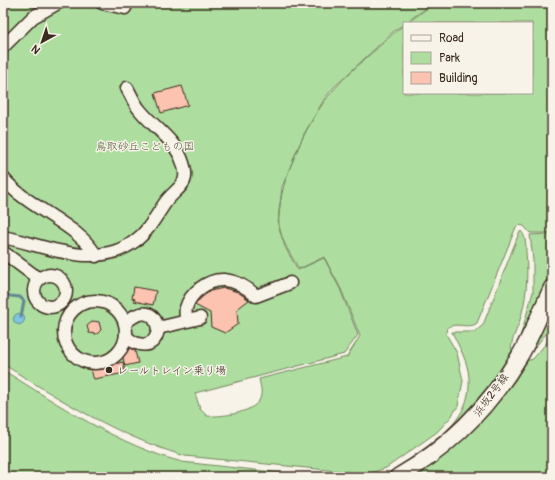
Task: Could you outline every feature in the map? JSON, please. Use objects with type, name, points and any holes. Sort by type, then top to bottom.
[{"type":"street","points":[[3,47],[33,17],[58,3]]},
{"type":"street","points":[[102,3],[124,8]]},
{"type":"street","points":[[3,237],[79,255],[96,256],[125,247],[135,241],[145,231],[170,196],[183,186],[185,181],[184,164],[176,150],[139,110],[127,88]]},
{"type":"street","points":[[3,178],[25,200],[88,243],[96,256]]},
{"type":"street","points":[[3,252],[39,279]]},
{"type":"street","points":[[54,275],[63,281],[67,291],[64,301],[59,305],[49,308],[39,303],[34,294],[34,288],[39,279],[44,276],[54,275]]},
{"type":"street","points":[[186,320],[185,309],[189,299],[200,289],[212,282],[223,280],[236,283],[249,290],[256,296],[290,283]]},
{"type":"street","name":"浜坂2号線","points":[[398,477],[448,443],[471,421],[520,356],[552,288]]},
{"type":"street","points":[[64,301],[73,310]]},
{"type":"street","points":[[87,301],[103,301],[117,309],[126,323],[126,336],[121,349],[112,359],[98,363],[85,361],[78,358],[69,348],[64,335],[66,321],[73,310],[87,301]]},
{"type":"street","points":[[126,323],[134,315],[144,313],[154,318],[158,328],[154,340],[146,345],[137,345],[126,336]]},
{"type":"street","points":[[158,328],[186,320],[200,318]]},
{"type":"green space","name":"鳥取砂丘こどもの国","points":[[3,3],[433,3],[407,22],[403,22],[403,25],[394,31],[334,87],[325,98],[304,134],[299,146],[319,109],[334,89],[403,26],[403,94],[533,94],[533,22],[408,22],[435,3],[552,3],[552,233],[530,233],[524,226],[519,225],[516,227],[477,323],[470,326],[454,325],[447,328],[446,334],[457,353],[463,381],[458,406],[451,417],[437,432],[386,468],[368,474],[185,456],[137,439],[114,428],[68,404],[3,364]],"holes":[[[291,166],[282,194],[280,204],[282,187]],[[282,237],[299,269],[324,257],[341,289],[360,336],[347,357],[259,379],[261,387],[259,401],[247,410],[230,415],[207,416],[200,409],[195,393],[344,354],[358,335],[340,289],[324,258],[298,270],[285,247]]]},
{"type":"green space","points":[[521,231],[526,244],[527,279],[524,305],[511,348],[514,355],[467,419],[397,472],[387,477],[382,477],[403,465],[433,443],[449,428],[462,411],[469,390],[469,378],[463,354],[452,332],[475,332],[483,325]]},
{"type":"green space","points":[[530,235],[552,235],[552,270],[517,348],[533,292],[533,260]]},
{"type":"green space","points":[[552,299],[552,326],[530,354]]},
{"type":"green space","points":[[552,336],[550,380],[552,389],[552,477],[422,477],[424,470],[464,438],[478,423],[522,362],[533,359]]},
{"type":"green space","points":[[3,370],[90,423],[112,435],[158,455],[182,462],[318,477],[3,477]]},
{"type":"water","points":[[19,313],[23,315],[25,319],[23,323],[19,325],[15,323],[13,319],[15,315]]},
{"type":"building","points":[[182,86],[188,105],[161,113],[155,93]]},
{"type":"building","points":[[134,287],[156,291],[153,305],[134,301],[135,299],[132,298]]},
{"type":"building","points":[[224,288],[238,292],[249,300],[237,309],[238,324],[225,333],[211,327],[210,313],[195,305],[210,291]]},
{"type":"building","points":[[93,321],[99,322],[101,330],[97,334],[89,333],[87,326]]},
{"type":"building","points":[[130,348],[135,351],[138,363],[125,366],[121,350]]},
{"type":"building","points":[[123,362],[125,373],[94,379],[91,369]]},
{"type":"waterway","points":[[3,292],[10,296],[20,297],[24,301],[21,317]]},
{"type":"place","name":"レールトレイン乗り場","points":[[109,370]]}]
